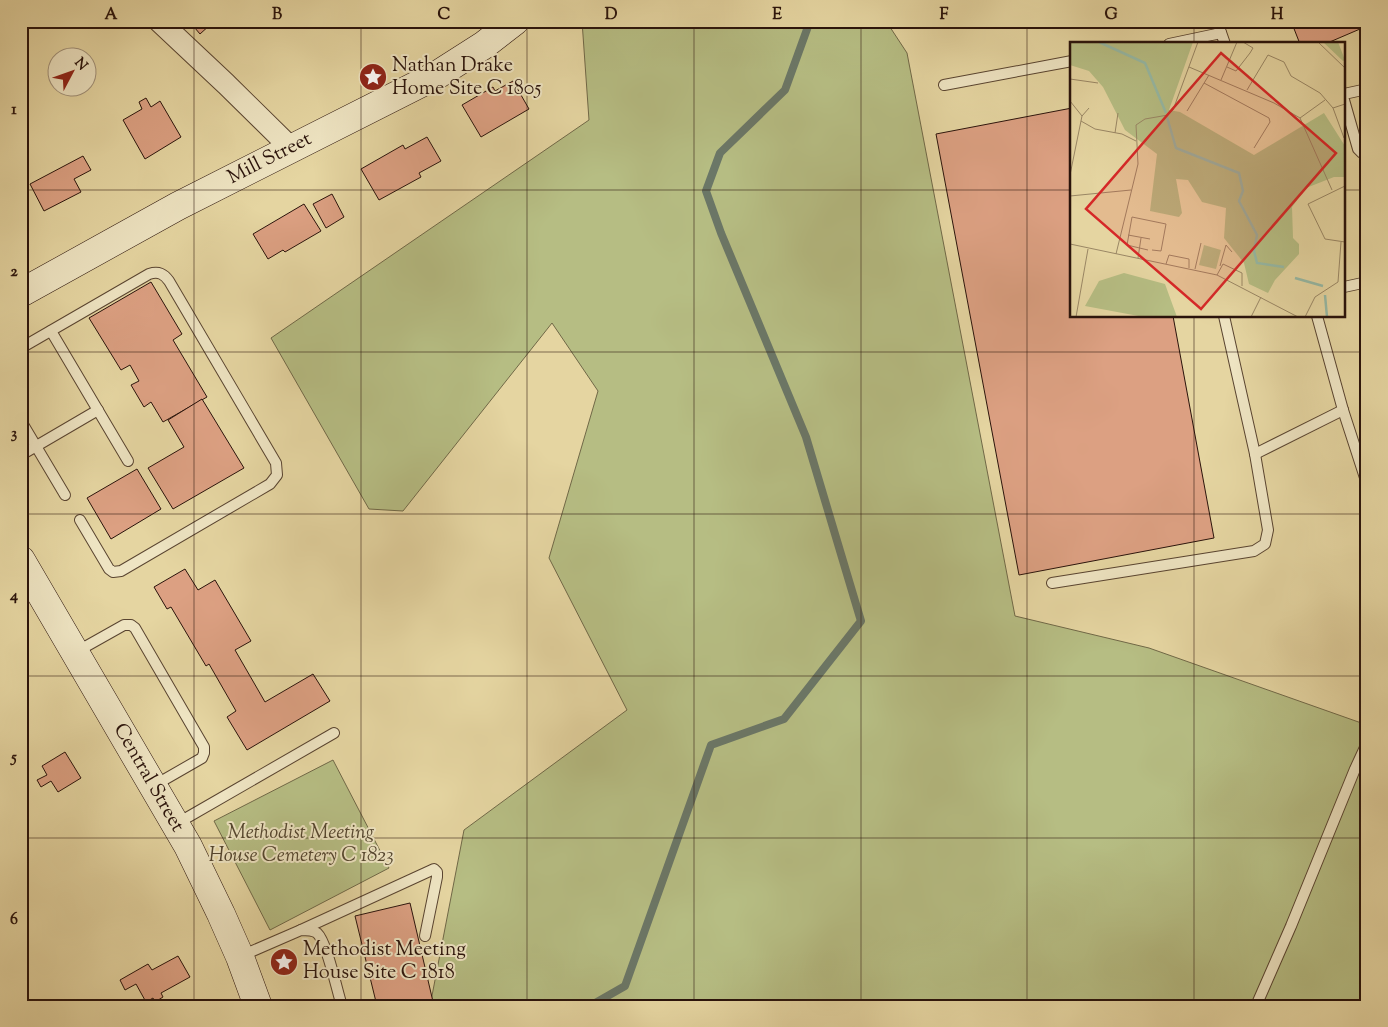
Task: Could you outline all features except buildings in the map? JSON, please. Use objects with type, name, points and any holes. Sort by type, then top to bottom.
[{"type":"street","points":[[158,21],[291,148]]},
{"type":"street","name":"Mill Street","points":[[21,293],[178,206],[438,75],[484,45],[515,21]]},
{"type":"street","name":"Central Street","points":[[21,560],[176,824],[201,871],[240,957],[258,1006]]},
{"type":"lane","points":[[1217,21],[1224,42]]},
{"type":"lane","points":[[1179,42],[1221,34]]},
{"type":"lane","points":[[944,84],[1070,61]]},
{"type":"lane","points":[[1346,94],[1367,89]]},
{"type":"lane","points":[[1346,107],[1358,149],[1362,153],[1367,154]]},
{"type":"lane","points":[[21,348],[149,274],[160,272],[165,276],[276,463],[277,475],[270,484],[121,571],[113,572],[109,569],[80,520]]},
{"type":"lane","points":[[1346,287],[1367,282]]},
{"type":"lane","points":[[1052,583],[1254,551],[1265,544],[1268,530],[1255,454],[1224,318]]},
{"type":"lane","points":[[1318,318],[1343,410],[1367,484]]},
{"type":"lane","points":[[51,331],[128,461]]},
{"type":"lane","points":[[21,456],[98,410]]},
{"type":"lane","points":[[1255,454],[1343,410]]},
{"type":"lane","points":[[21,421],[65,495]]},
{"type":"lane","points":[[75,653],[124,625],[131,625],[135,628],[204,747],[202,758],[153,786]]},
{"type":"lane","points":[[176,824],[334,733]]},
{"type":"lane","points":[[1256,1006],[1292,926],[1354,769],[1367,743]]},
{"type":"lane","points":[[240,957],[434,869],[438,877],[424,936]]},
{"type":"lane","points":[[302,930],[316,932],[324,943],[342,1006]]},
{"type":"green space","points":[[582,21],[886,21],[907,53],[1015,616],[1149,648],[1367,725],[1367,1006],[430,1006],[464,830],[627,710],[549,558],[598,391],[552,323],[403,511],[369,509],[271,338],[589,120]]},
{"type":"green space","name":"Methodist Meeting House Cemetery C 1823","points":[[333,760],[389,868],[270,930],[214,821]]},
{"type":"waterway","points":[[590,1006],[625,986],[711,745],[784,719],[861,621],[806,437],[721,233],[706,191],[720,153],[785,90],[810,21]]},
{"type":"place","name":"Nathan Drake Home Site C 1805","points":[[373,77]]},
{"type":"place","name":"Methodist Meeting House Site C 1818","points":[[284,962]]}]
